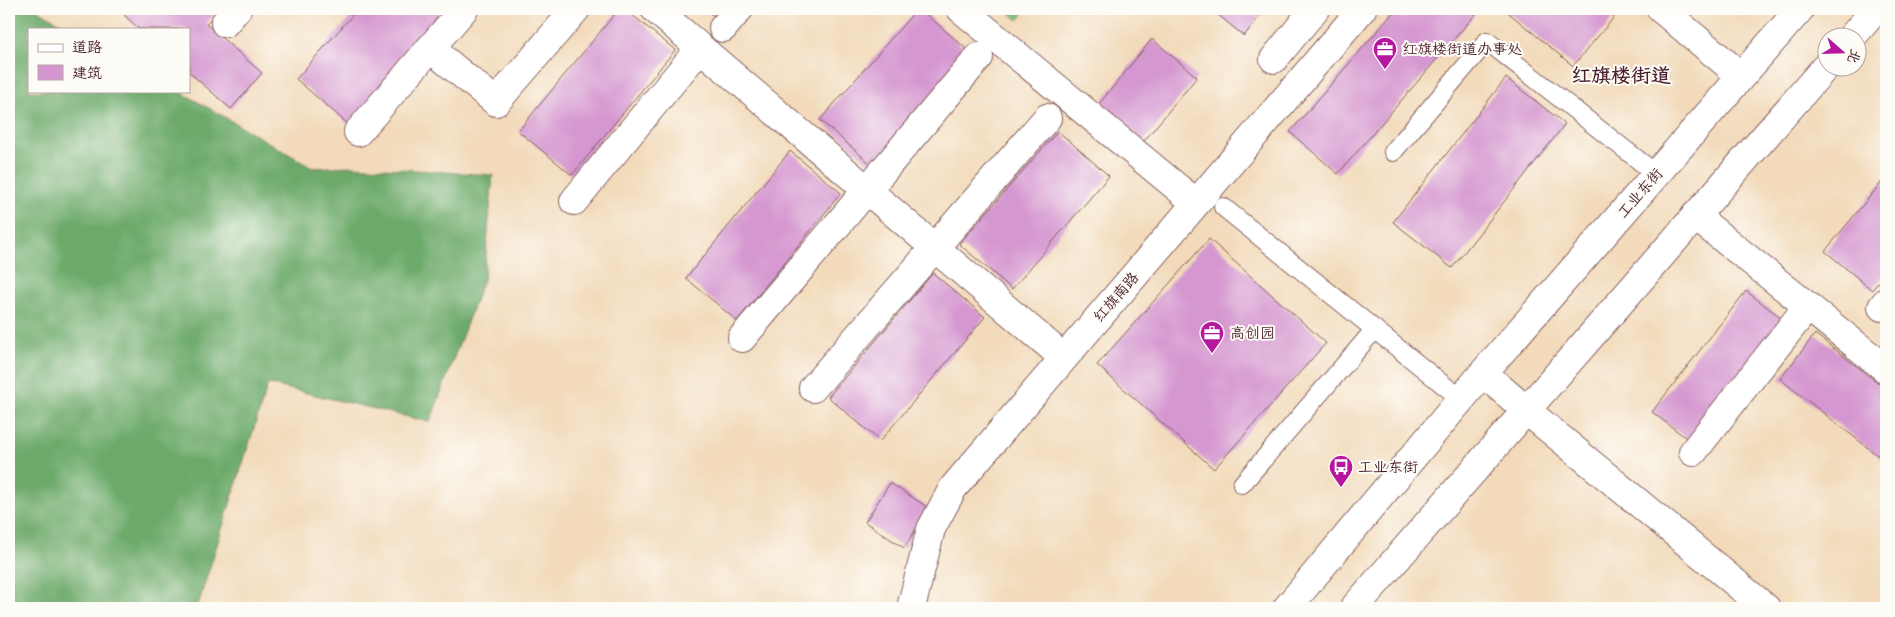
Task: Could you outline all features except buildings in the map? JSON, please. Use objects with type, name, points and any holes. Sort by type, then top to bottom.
[{"type":"street","points":[[358,132],[464,9]]},
{"type":"street","points":[[430,48],[496,102],[576,9]]},
{"type":"street","points":[[655,9],[1064,358]]},
{"type":"street","points":[[961,9],[1196,203]]},
{"type":"street","points":[[1274,59],[1315,9]]},
{"type":"street","name":"红旗南路","points":[[911,608],[931,529],[953,488],[1362,9]]},
{"type":"street","points":[[1661,9],[1689,18],[1741,76]]},
{"type":"street","name":"工业东街","points":[[1287,608],[1483,373],[1800,9]]},
{"type":"street","points":[[1860,28],[1876,9]]},
{"type":"street","points":[[574,201],[700,48]]},
{"type":"street","points":[[742,338],[979,57]]},
{"type":"street","points":[[1354,608],[1818,75]]},
{"type":"street","points":[[813,388],[1047,118]]},
{"type":"street","points":[[1695,216],[1886,369]]},
{"type":"street","points":[[1693,452],[1808,306]]},
{"type":"street","points":[[1483,373],[1766,608]]},
{"type":"lane","points":[[1393,152],[1487,41],[1656,174]]},
{"type":"lane","points":[[1223,207],[1461,399]]},
{"type":"lane","points":[[1242,484],[1375,329]]},
{"type":"green space","points":[[19,9],[36,9],[69,28],[28,28],[28,92],[181,92],[313,168],[352,166],[493,175],[484,277],[430,422],[268,384],[197,608],[9,608],[9,20]]},
{"type":"green space","points":[[1006,9],[1027,9],[1018,20]]},
{"type":"place","name":"红旗楼街道办事处","points":[[1385,70]]},
{"type":"place","name":"高创园","points":[[1212,354]]},
{"type":"place","name":"工业东街","points":[[1341,488]]},
{"type":"district","name":"红旗楼街道","points":[[1621,75]]}]
